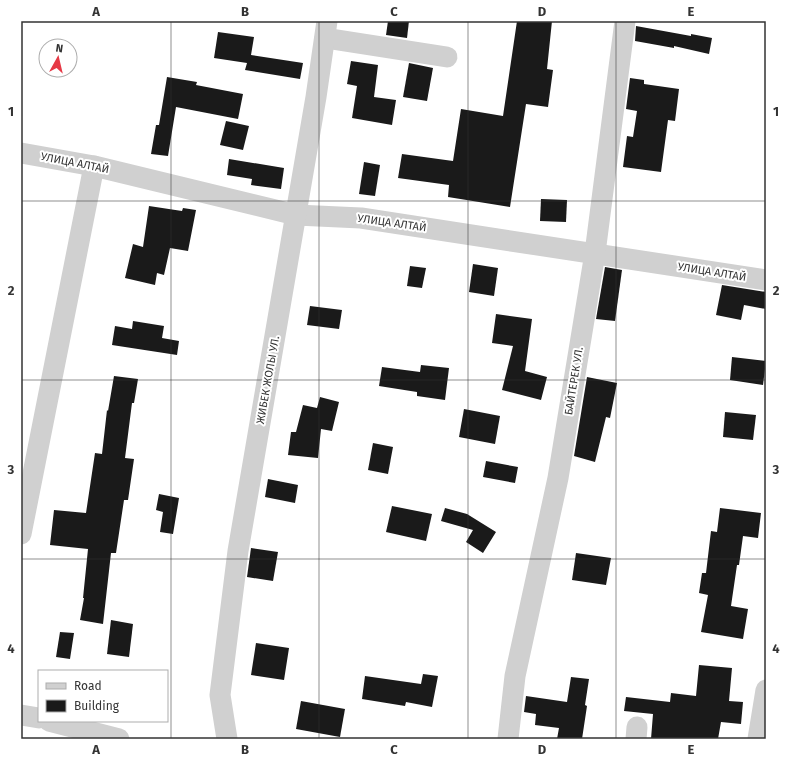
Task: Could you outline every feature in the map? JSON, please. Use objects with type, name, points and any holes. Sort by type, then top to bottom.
[{"type":"street","name":"БАЙТЕРЕК УЛ.","points":[[508,739],[515,676],[558,478],[595,253],[625,21]]},
{"type":"street","points":[[326,29],[447,57]]},
{"type":"street","name":"ЖИБЕК ЖОЛЫ УЛ.","points":[[227,739],[220,695],[238,551],[296,215],[326,29]]},
{"type":"street","name":"УЛИЦА АЛТАЙ","points":[[21,153],[94,166],[296,215],[361,218],[766,280]]},
{"type":"street","points":[[21,534],[94,166]]},
{"type":"street","points":[[758,739],[766,690]]},
{"type":"street","points":[[21,715],[38,718]]},
{"type":"street","points":[[53,722],[119,739]]},
{"type":"building","points":[[388,21],[409,21],[407,38],[386,35]]},
{"type":"building","points":[[517,21],[552,21],[547,69],[553,70],[548,107],[526,104],[510,207],[448,197],[449,185],[398,178],[402,154],[453,161],[461,109],[503,116]]},
{"type":"building","points":[[636,26],[691,36],[691,34],[712,38],[709,54],[674,46],[674,48],[635,41]]},
{"type":"building","points":[[218,32],[254,37],[251,55],[303,63],[300,79],[245,70],[247,63],[214,58]]},
{"type":"building","points":[[351,61],[378,65],[374,97],[396,100],[392,125],[352,118],[357,86],[347,84]]},
{"type":"building","points":[[409,63],[433,68],[427,101],[403,97]]},
{"type":"building","points":[[167,77],[197,82],[196,85],[243,94],[238,119],[176,107],[168,156],[151,154],[156,125],[159,125]]},
{"type":"building","points":[[630,78],[644,80],[644,84],[679,89],[675,121],[668,120],[661,172],[623,167],[627,136],[633,137],[637,111],[626,109]]},
{"type":"building","points":[[226,121],[249,126],[243,150],[220,145]]},
{"type":"building","points":[[229,159],[284,168],[281,189],[251,185],[252,179],[227,175]]},
{"type":"building","points":[[364,162],[380,165],[375,196],[359,194]]},
{"type":"building","points":[[541,199],[567,200],[566,222],[540,221]]},
{"type":"building","points":[[149,206],[182,211],[183,208],[196,210],[188,251],[170,248],[164,275],[157,273],[155,285],[125,278],[133,244],[143,247]]},
{"type":"building","points":[[473,264],[498,268],[494,296],[469,292]]},
{"type":"building","points":[[410,266],[426,268],[422,288],[407,286]]},
{"type":"building","points":[[605,267],[622,270],[615,321],[596,319]]},
{"type":"building","points":[[722,285],[766,292],[766,309],[744,305],[741,320],[716,315]]},
{"type":"building","points":[[310,306],[342,310],[339,329],[307,325]]},
{"type":"building","points":[[496,314],[532,319],[525,371],[547,377],[541,400],[502,390],[513,346],[492,343]]},
{"type":"building","points":[[133,321],[164,326],[162,338],[179,341],[177,355],[112,345],[115,326],[132,329]]},
{"type":"building","points":[[732,357],[766,361],[763,385],[730,380]]},
{"type":"building","points":[[421,365],[449,368],[445,400],[417,396],[417,392],[379,386],[382,367],[420,372]]},
{"type":"building","points":[[114,376],[138,379],[134,403],[132,403],[125,458],[134,459],[128,500],[124,500],[116,553],[111,553],[103,624],[80,620],[84,598],[88,549],[50,545],[54,510],[86,513],[95,453],[102,454],[107,410],[108,411]]},
{"type":"building","points":[[587,377],[617,383],[610,418],[606,417],[595,462],[574,456]]},
{"type":"building","points":[[320,397],[339,402],[332,431],[321,429],[318,458],[288,455],[291,432],[296,432],[303,405],[317,408]]},
{"type":"building","points":[[464,409],[500,416],[495,444],[459,437]]},
{"type":"building","points":[[725,412],[756,415],[753,440],[723,437]]},
{"type":"building","points":[[373,443],[393,447],[388,474],[368,470]]},
{"type":"building","points":[[486,461],[518,467],[515,483],[483,477]]},
{"type":"building","points":[[268,479],[298,485],[295,503],[265,497]]},
{"type":"building","points":[[159,494],[179,498],[173,534],[160,532],[163,512],[156,510]]},
{"type":"building","points":[[392,506],[432,514],[426,541],[386,532]]},
{"type":"building","points":[[445,508],[467,514],[496,532],[483,553],[466,542],[473,530],[441,521]]},
{"type":"building","points":[[720,508],[761,513],[758,538],[743,536],[731,606],[748,609],[743,639],[701,632],[708,595],[699,593],[702,573],[706,573],[711,531],[717,532]]},
{"type":"building","points":[[251,548],[278,552],[273,581],[247,577]]},
{"type":"building","points":[[576,553],[611,558],[606,585],[572,580]]},
{"type":"building","points":[[111,620],[133,624],[129,657],[107,654]]},
{"type":"building","points":[[60,632],[74,633],[70,659],[56,657]]},
{"type":"building","points":[[256,643],[289,648],[284,680],[251,675]]},
{"type":"building","points":[[699,665],[732,668],[729,701],[743,702],[741,724],[721,722],[718,739],[651,739],[653,714],[624,711],[626,697],[670,702],[671,693],[696,696]]},
{"type":"building","points":[[423,674],[438,676],[432,707],[406,702],[405,706],[362,699],[365,676],[421,684]]},
{"type":"building","points":[[571,677],[589,679],[582,739],[557,739],[559,728],[535,725],[536,714],[524,712],[526,696],[567,702]]},
{"type":"building","points":[[301,701],[345,709],[340,737],[296,729]]}]
